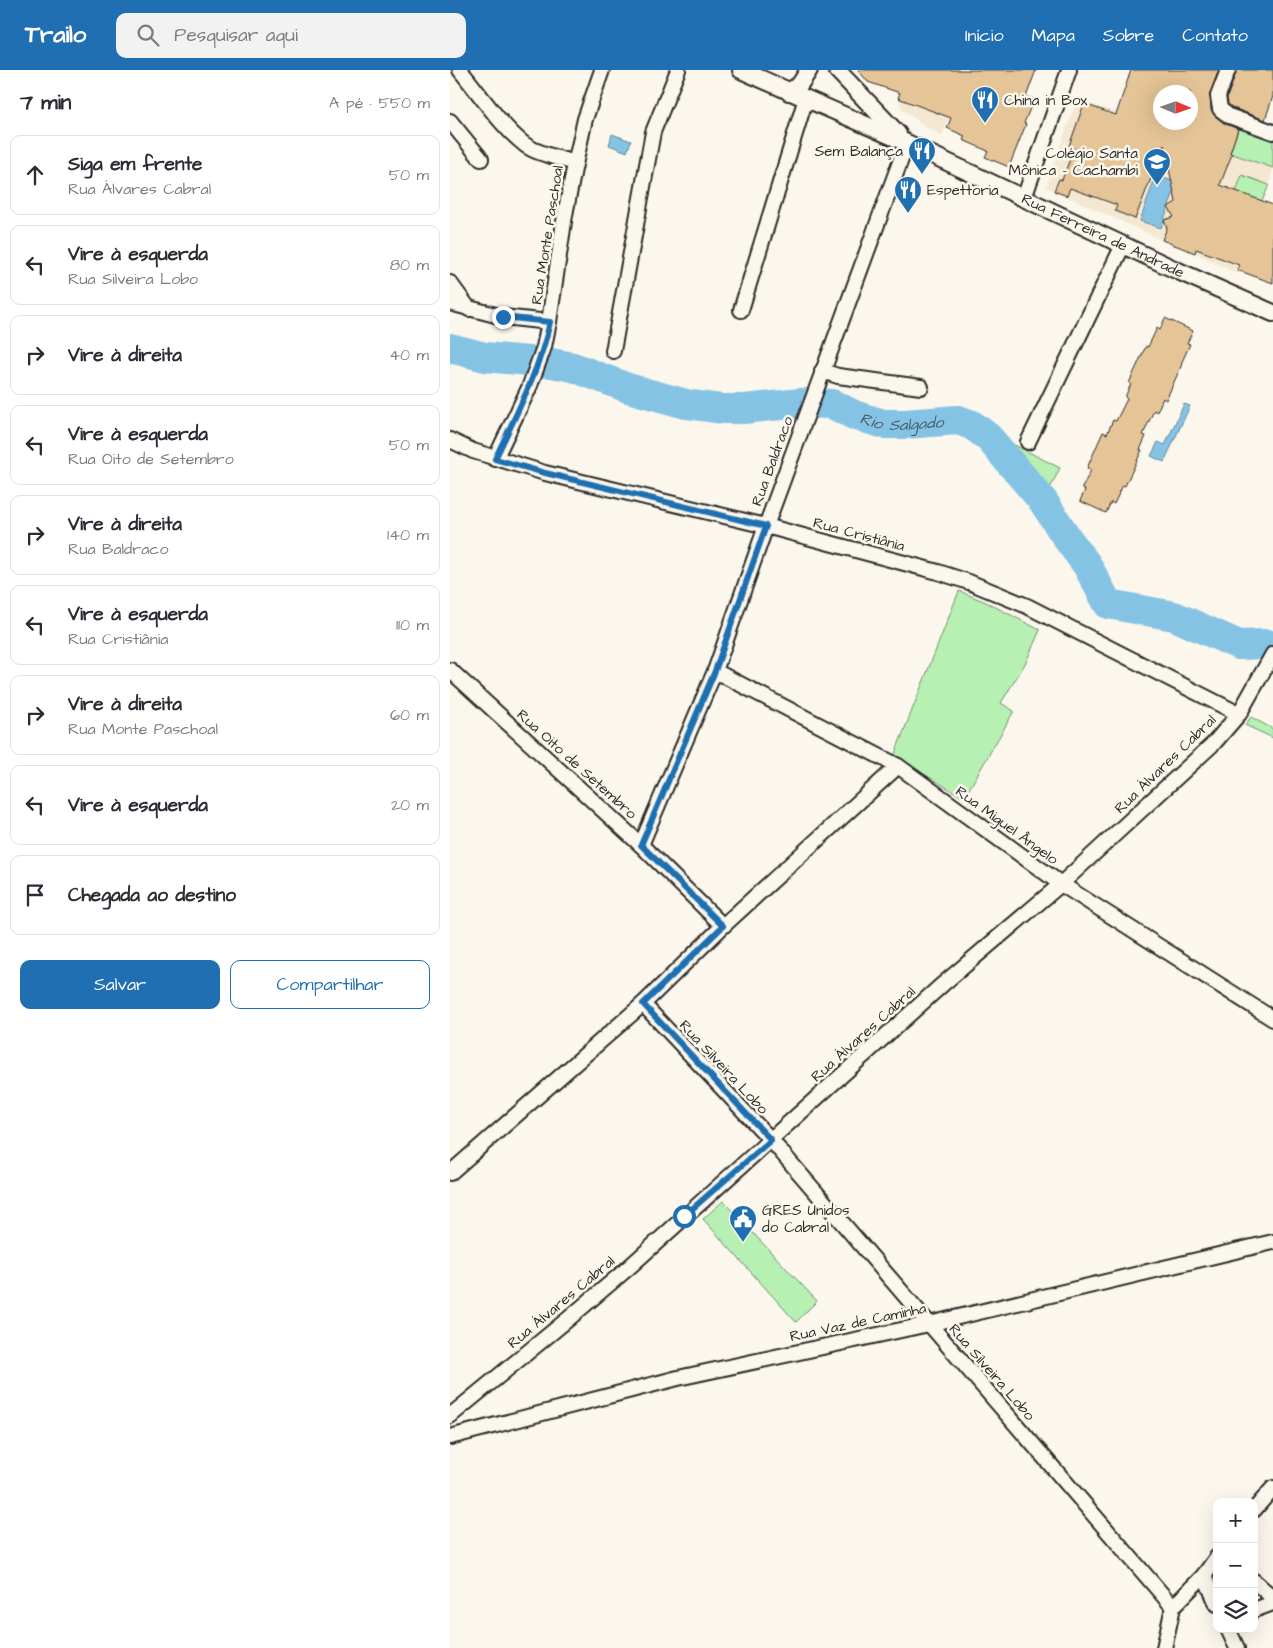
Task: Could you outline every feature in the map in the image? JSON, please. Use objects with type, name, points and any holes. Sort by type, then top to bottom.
[{"type":"street","points":[[460,70],[506,126],[525,145],[575,163]]},
{"type":"street","name":"Rua Monte Paschoal","points":[[495,459],[529,388],[544,347],[550,322],[565,215],[575,163],[585,119],[602,70]]},
{"type":"street","points":[[613,351],[653,132],[678,70]]},
{"type":"street","name":"Rua Ferreira de Andrade","points":[[741,70],[907,143],[1123,245],[1273,313]]},
{"type":"street","points":[[789,92],[800,84],[809,70]]},
{"type":"street","points":[[837,70],[886,124],[907,143]]},
{"type":"street","points":[[1024,198],[1068,70]]},
{"type":"street","points":[[1228,70],[1218,96],[1220,109],[1229,116],[1272,130]]},
{"type":"street","points":[[741,310],[806,98]]},
{"type":"street","points":[[450,121],[481,159]]},
{"type":"street","name":"Rua Baldraco","points":[[641,845],[715,671],[821,374],[907,143]]},
{"type":"street","points":[[1028,442],[1123,245]]},
{"type":"street","points":[[450,283],[469,309]]},
{"type":"street","points":[[450,303],[503,317],[550,322]]},
{"type":"street","points":[[821,374],[921,387]]},
{"type":"street","name":"Rua Cristiânia","points":[[450,440],[495,459],[545,473],[766,526],[938,572],[986,588],[1027,606],[1239,714]]},
{"type":"street","name":"Rua Álvares Cabral","points":[[450,1416],[590,1301],[943,984],[1061,884],[1214,743],[1239,714],[1273,654]]},
{"type":"street","name":"Rua Oito de Setembro","points":[[450,670],[641,845],[723,926]]},
{"type":"street","name":"Rua Miguel Ângelo","points":[[715,671],[898,766],[1061,884],[1273,1019]]},
{"type":"street","points":[[450,1173],[643,1004],[723,926],[898,766]]},
{"type":"street","name":"Rua Silveira Lobo","points":[[643,1004],[771,1140],[1173,1607]]},
{"type":"street","name":"Rua Vaz de Caminha","points":[[450,1438],[678,1378],[929,1324],[1273,1242]]},
{"type":"street","points":[[1258,1505],[1273,1488]]},
{"type":"street","points":[[1164,1648],[1173,1607],[1213,1563]]},
{"type":"street","points":[[1204,1575],[1213,1595]]},
{"type":"street","points":[[1258,1585],[1273,1598]]},
{"type":"street","points":[[1258,1609],[1273,1603]]},
{"type":"street","points":[[1230,1633],[1237,1648]]},
{"type":"shaded area","points":[[965,75],[942,136],[902,109],[898,98],[900,93],[872,83]]},
{"type":"shaded area","name":"Colégio Santa Mônica - Cachambi","points":[[1077,99],[1153,126],[1153,130],[1165,130],[1273,168],[1269,185],[1236,273],[1046,187]]},
{"type":"green space","points":[[1239,127],[1273,139],[1273,168],[1230,153]]},
{"type":"green space","points":[[1242,175],[1269,185],[1262,201],[1236,191]]},
{"type":"green space","points":[[827,401],[873,414],[873,418],[890,421],[892,417],[946,416],[950,406],[993,429],[991,433],[1060,468],[1040,509],[1029,494],[1016,486],[1017,483],[1001,472],[1003,466],[969,429],[956,424],[944,426],[942,431],[909,429],[909,431],[889,432],[889,430],[845,415],[843,417],[824,410]]},
{"type":"green space","points":[[959,591],[986,602],[1040,630],[1026,662],[1001,703],[1014,711],[964,798],[894,756]]},
{"type":"green space","points":[[1251,717],[1273,729],[1273,738],[1245,725]]},
{"type":"green space","name":"GRES Unidos do Cabral","points":[[723,1201],[817,1301],[796,1322],[703,1219]]},
{"type":"water","points":[[612,134],[631,141],[627,152],[609,145]]},
{"type":"water","points":[[1156,175],[1177,183],[1161,228],[1140,221]]},
{"type":"water","points":[[1184,404],[1190,406],[1164,462],[1151,456],[1158,442],[1165,445]]},
{"type":"building","points":[[858,70],[1036,70],[1026,97],[1034,99],[1009,167],[985,157],[988,151],[963,140],[965,136],[947,128],[951,118],[898,98],[900,93],[868,82]]},
{"type":"building","name":"Colégio Santa Mônica - Cachambi","points":[[1131,70],[1219,70],[1210,93],[1211,110],[1224,123],[1238,129],[1230,153],[1232,154],[1220,185],[1273,205],[1273,283],[1237,270],[1239,265],[1196,249],[1195,253],[1162,240],[1167,228],[1164,220],[1174,217],[1168,207],[1176,202],[1164,145],[1135,219],[1115,211],[1117,205],[1070,188],[1067,196],[1054,191],[1059,179],[1062,180],[1074,148],[1069,146],[1084,104],[1116,115]]},
{"type":"building","points":[[1237,70],[1273,70],[1273,96],[1265,120],[1233,108],[1228,104],[1227,97]]},
{"type":"building","points":[[1165,318],[1193,331],[1187,343],[1190,344],[1166,400],[1163,398],[1157,412],[1154,410],[1143,435],[1146,436],[1140,450],[1142,450],[1125,486],[1123,485],[1114,504],[1111,502],[1106,513],[1080,501],[1085,490],[1082,488],[1091,470],[1087,468],[1103,432],[1107,434],[1113,420],[1116,421],[1127,399],[1125,397],[1131,384],[1129,383],[1146,346],[1148,347],[1157,328],[1160,330]]},
{"type":"waterway","name":"Rio Salgado","points":[[450,348],[485,357],[573,367],[628,388],[686,404],[722,409],[744,409],[801,403],[832,404],[854,415],[884,424],[958,420],[972,425],[988,437],[1043,501],[1087,565],[1108,604],[1174,616],[1239,645],[1267,644]]},
{"type":"place","name":"China in Box","points":[[985,124]]},
{"type":"place","name":"Sem Balança","points":[[922,175]]},
{"type":"place","name":"Colégio Santa Mônica - Cachambi","points":[[1157,186]]},
{"type":"place","name":"Espettoria","points":[[908,214]]},
{"type":"place","name":"GRES Unidos do Cabral","points":[[743,1243]]},
{"type":"route","points":[[503,317],[550,322],[544,347],[529,388],[495,459],[545,473],[766,526],[715,671],[641,845],[723,926],[643,1004],[771,1140],[684,1216]]}]
